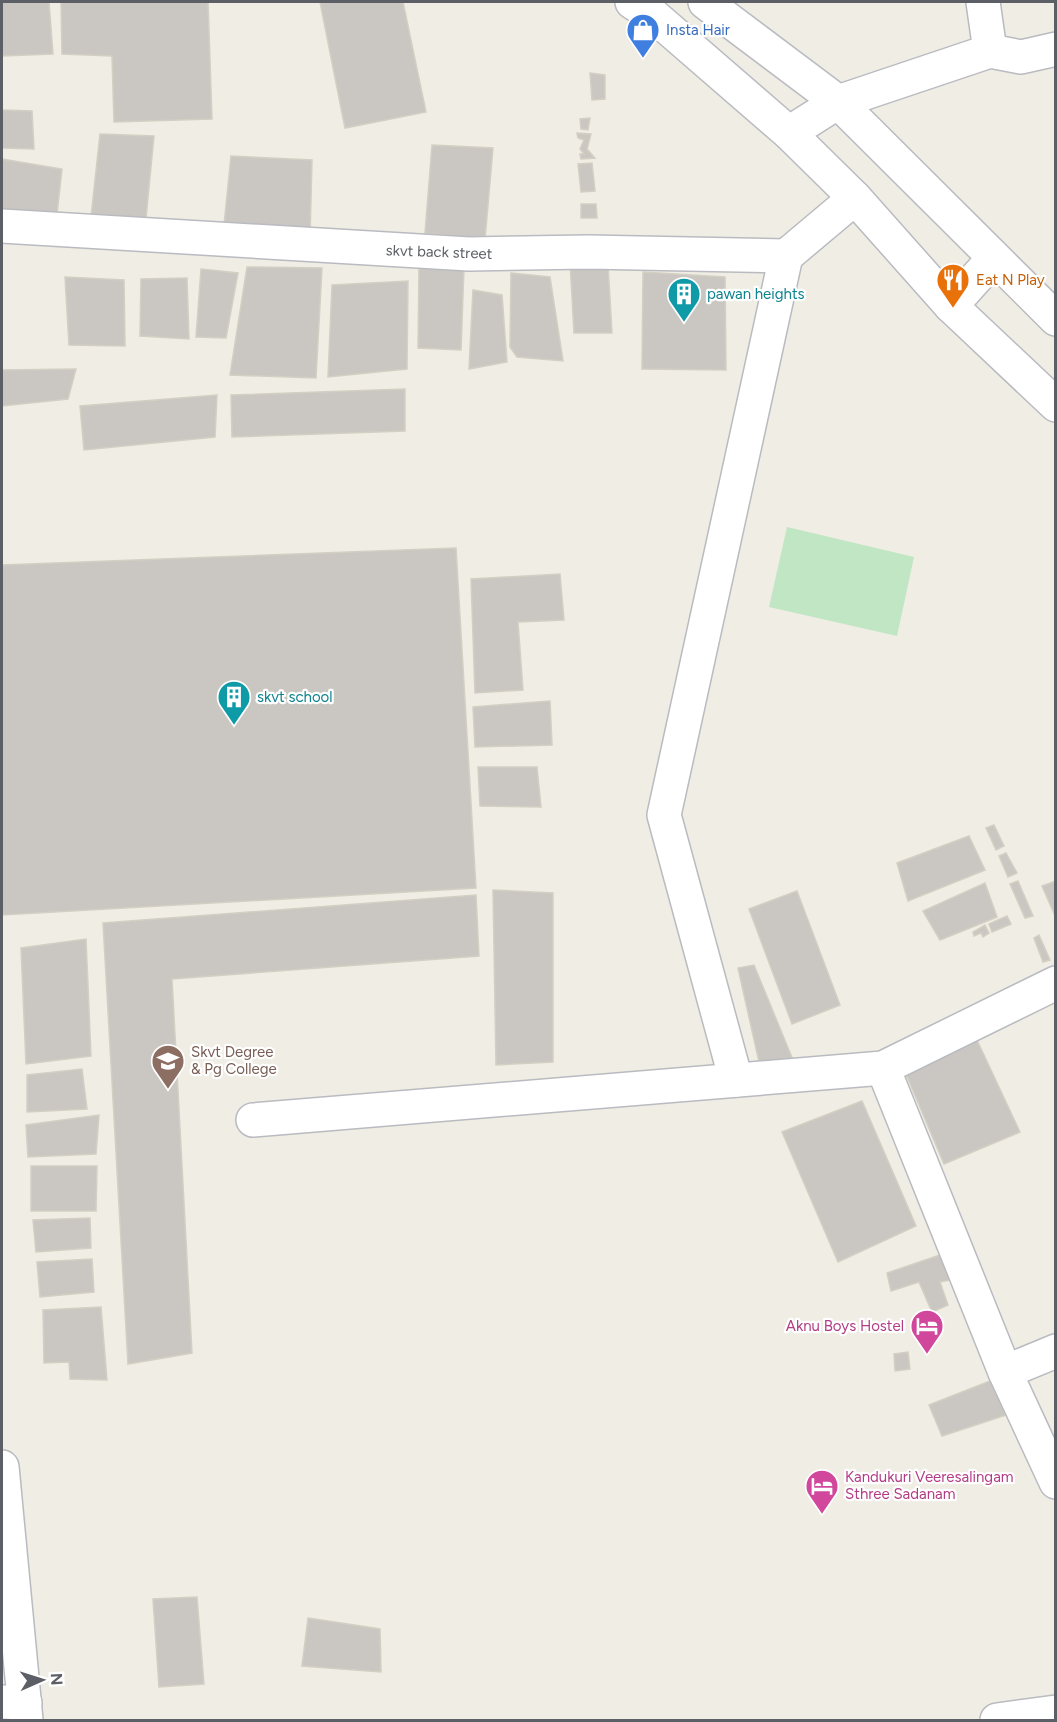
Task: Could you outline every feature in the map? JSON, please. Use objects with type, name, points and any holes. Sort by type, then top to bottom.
[{"type":"street","points":[[632,2],[654,16],[789,133],[855,198],[951,306],[1056,405]]},
{"type":"street","points":[[705,2],[838,102],[1056,319]]},
{"type":"street","points":[[983,2],[990,51]]},
{"type":"street","points":[[789,133],[838,102],[990,51],[1020,57],[1056,49]]},
{"type":"street","points":[[736,1080],[664,815],[786,256],[855,198]]},
{"type":"street","name":"skvt back street","points":[[2,226],[469,254],[588,252],[786,256]]},
{"type":"street","points":[[951,306],[994,258]]},
{"type":"street","points":[[253,1120],[884,1068],[1056,983]]},
{"type":"street","points":[[884,1068],[1005,1372],[1056,1482]]},
{"type":"street","points":[[1005,1372],[1056,1351]]},
{"type":"street","points":[[2,1467],[17,1708]]},
{"type":"street","points":[[997,1720],[1056,1712]]},
{"type":"green space","points":[[787,527],[914,557],[897,636],[769,607]]},
{"type":"building","points":[[2,2],[49,2],[53,54],[2,56]]},
{"type":"building","points":[[61,2],[208,2],[212,119],[114,122],[112,56],[62,54]]},
{"type":"building","points":[[320,2],[403,2],[426,112],[345,128]]},
{"type":"building","points":[[590,73],[605,75],[605,99],[592,100]]},
{"type":"building","points":[[2,110],[32,111],[34,149],[2,148]]},
{"type":"building","points":[[590,118],[588,130],[581,129],[580,119]]},
{"type":"building","points":[[577,133],[591,134],[587,149],[595,158],[581,159],[580,154],[584,154],[580,149],[584,140],[578,138]]},
{"type":"building","points":[[100,134],[154,136],[146,218],[91,217]]},
{"type":"building","points":[[432,145],[493,148],[485,239],[425,233]]},
{"type":"building","points":[[231,156],[312,160],[310,236],[223,235]]},
{"type":"building","points":[[2,159],[62,169],[56,223],[2,214]]},
{"type":"building","points":[[592,163],[595,191],[581,192],[578,164]]},
{"type":"building","points":[[581,204],[596,204],[597,218],[581,218]]},
{"type":"building","points":[[570,262],[608,265],[612,333],[574,333]]},
{"type":"building","points":[[247,267],[322,268],[316,378],[230,375]]},
{"type":"building","points":[[464,267],[461,350],[418,348],[419,269]]},
{"type":"building","points":[[201,269],[238,273],[226,338],[196,337]]},
{"type":"building","name":"pawan heights","points":[[643,272],[725,277],[726,370],[642,369]]},
{"type":"building","points":[[511,273],[550,277],[563,361],[517,357],[510,347]]},
{"type":"building","points":[[65,277],[124,280],[125,346],[69,345]]},
{"type":"building","points":[[187,278],[189,339],[140,336],[141,279]]},
{"type":"building","points":[[408,281],[407,369],[328,377],[332,285]]},
{"type":"building","points":[[473,290],[502,295],[507,362],[469,369]]},
{"type":"building","points":[[76,369],[68,399],[2,406],[2,370]]},
{"type":"building","points":[[405,389],[405,431],[232,437],[231,395]]},
{"type":"building","points":[[217,395],[215,437],[84,450],[80,406]]},
{"type":"building","name":"skvt school","points":[[456,548],[476,888],[2,915],[2,565]]},
{"type":"building","points":[[560,574],[564,620],[518,622],[523,690],[475,693],[471,579]]},
{"type":"building","points":[[550,701],[552,745],[475,747],[473,707]]},
{"type":"building","points":[[478,767],[537,767],[541,807],[480,806]]},
{"type":"building","points":[[994,825],[1004,846],[996,850],[986,828]]},
{"type":"building","points":[[969,836],[985,870],[908,901],[897,863]]},
{"type":"building","points":[[1006,853],[1017,873],[1008,877],[999,856]]},
{"type":"building","points":[[1018,881],[1033,916],[1025,918],[1010,884]]},
{"type":"building","points":[[1056,881],[1056,918],[1042,886]]},
{"type":"building","points":[[985,883],[997,917],[940,940],[923,911]]},
{"type":"building","points":[[493,890],[553,893],[553,1062],[496,1065]]},
{"type":"building","points":[[797,891],[840,1005],[792,1024],[749,909]]},
{"type":"building","points":[[476,895],[479,956],[172,979],[192,1353],[128,1364],[103,923]]},
{"type":"building","points":[[1007,916],[1011,924],[992,932],[989,924]]},
{"type":"building","points":[[985,925],[989,933],[983,937],[981,933],[974,936],[973,932]]},
{"type":"building","points":[[1039,935],[1050,960],[1043,962],[1034,938]]},
{"type":"building","points":[[86,939],[91,1056],[26,1064],[21,948]]},
{"type":"building","points":[[754,965],[793,1060],[759,1062],[738,968]]},
{"type":"building","points":[[976,1038],[1020,1132],[944,1164],[903,1067]]},
{"type":"building","points":[[82,1069],[87,1109],[27,1112],[27,1075]]},
{"type":"building","points":[[862,1101],[916,1226],[838,1262],[782,1132]]},
{"type":"building","points":[[99,1115],[96,1154],[28,1157],[26,1125]]},
{"type":"building","points":[[31,1166],[97,1166],[96,1211],[31,1211]]},
{"type":"building","points":[[90,1218],[91,1248],[36,1252],[33,1220]]},
{"type":"building","points":[[940,1255],[950,1280],[940,1282],[948,1305],[932,1312],[919,1282],[891,1291],[887,1273]]},
{"type":"building","points":[[92,1259],[94,1292],[40,1297],[37,1262]]},
{"type":"building","points":[[101,1307],[107,1380],[70,1379],[69,1362],[44,1363],[43,1310]]},
{"type":"building","points":[[908,1352],[910,1369],[895,1371],[894,1354]]},
{"type":"building","points":[[990,1381],[1006,1415],[942,1436],[929,1405]]},
{"type":"building","points":[[197,1597],[204,1684],[159,1687],[153,1599]]},
{"type":"building","points":[[308,1618],[380,1629],[381,1672],[302,1666]]},
{"type":"place","name":"Insta Hair","points":[[643,59]]},
{"type":"place","name":"Eat N Play","points":[[953,309]]},
{"type":"place","name":"pawan heights","points":[[684,323]]},
{"type":"place","name":"skvt school","points":[[234,726]]},
{"type":"place","name":"Skvt Degree & Pg College","points":[[168,1090]]},
{"type":"place","name":"Aknu Boys Hostel","points":[[927,1355]]},
{"type":"place","name":"Kandukuri Veeresalingam Sthree Sadanam","points":[[822,1515]]}]
